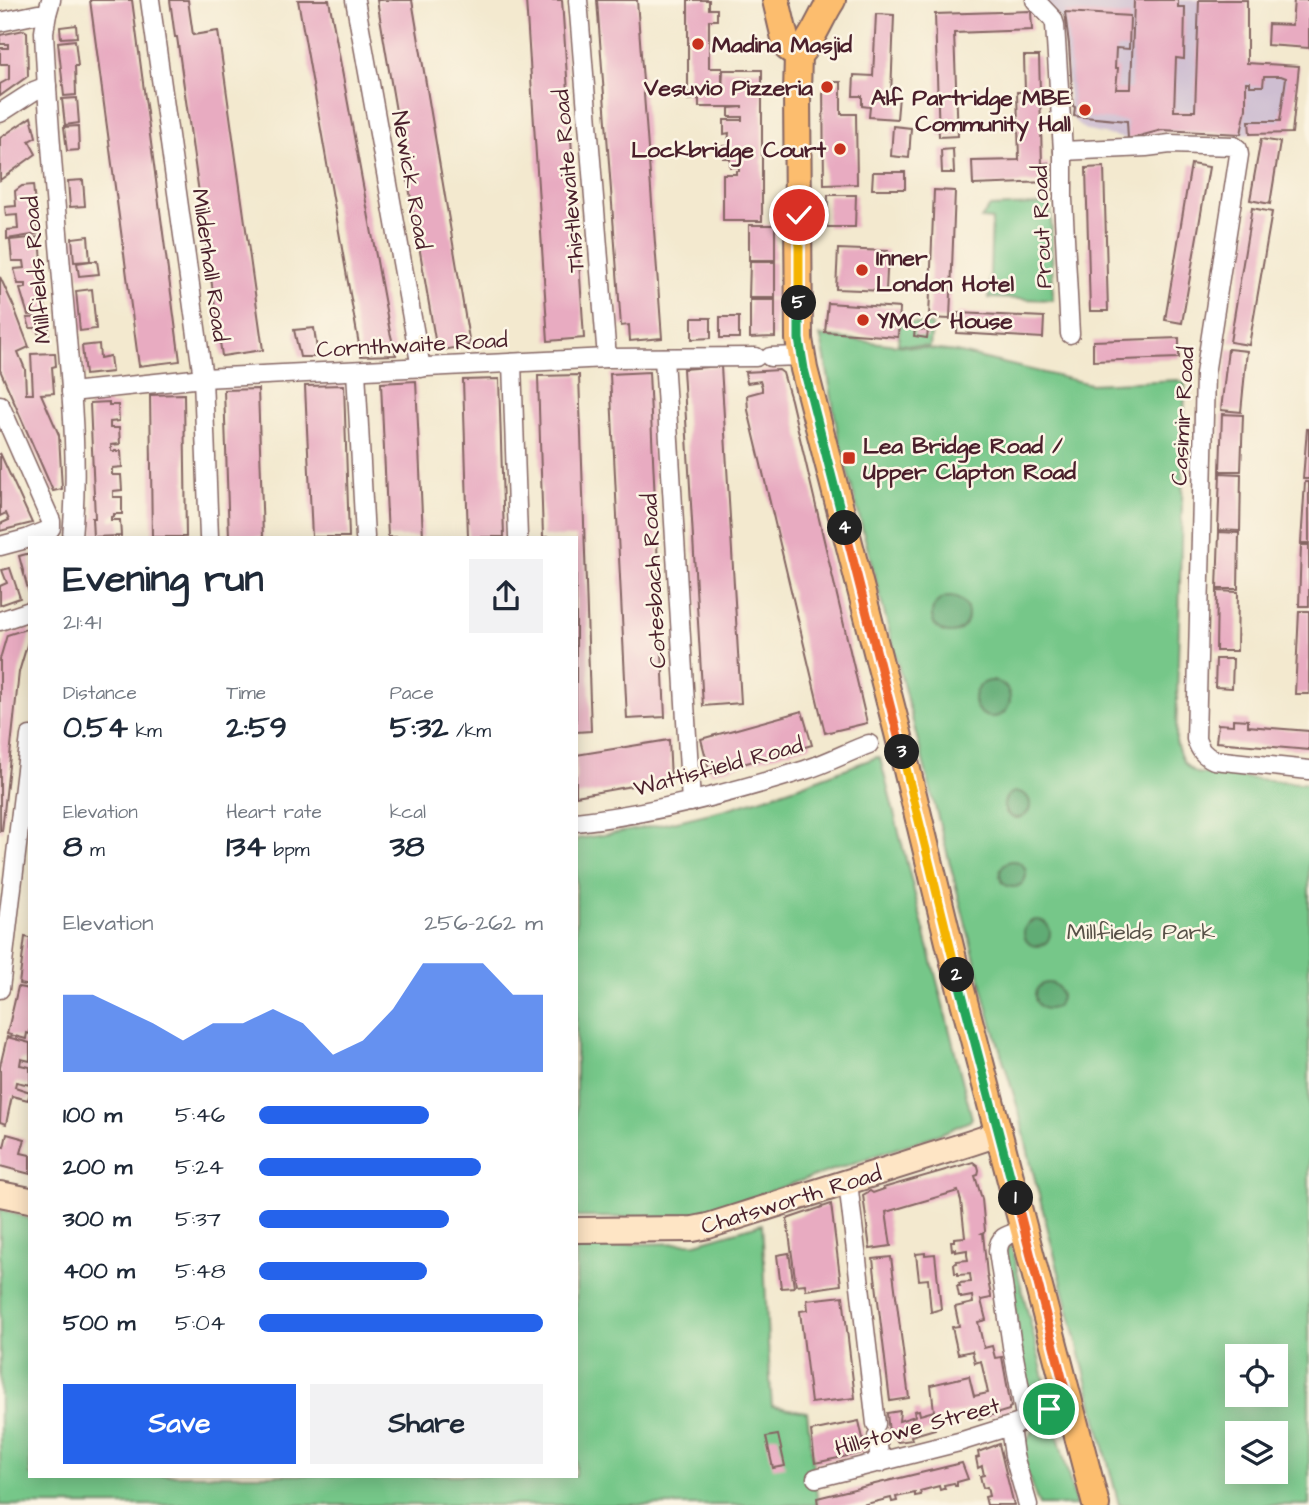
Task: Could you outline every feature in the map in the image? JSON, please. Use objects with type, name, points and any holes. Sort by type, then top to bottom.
[{"type":"main road","points":[[776,0],[787,47],[798,55]]},
{"type":"main road","points":[[832,0],[817,24],[809,44],[798,55],[799,339],[955,967],[1096,1505]]},
{"type":"street","name":"Mildenhall Road","points":[[150,0],[202,378],[209,536]]},
{"type":"street","name":"Newick Road","points":[[355,0],[421,368]]},
{"type":"street","name":"Thistlewaite Road","points":[[578,0],[607,358]]},
{"type":"street","name":"Prout Road","points":[[1035,0],[1053,19],[1055,25],[1070,334]]},
{"type":"street","points":[[0,22],[38,14],[49,7]]},
{"type":"street","name":"Millfields Road","points":[[49,7],[44,33],[71,392],[75,464],[72,536]]},
{"type":"street","points":[[0,113],[34,91],[47,86]]},
{"type":"street","name":"Casimir Road","points":[[1063,151],[1170,144],[1234,146],[1238,149],[1205,374],[1196,738],[1205,756],[1214,760],[1309,770]]},
{"type":"street","name":"Cornthwaite Road","points":[[71,392],[202,378],[607,358],[802,356]]},
{"type":"street","name":"Cotesbach Road","points":[[664,358],[691,802]]},
{"type":"street","points":[[512,363],[518,536]]},
{"type":"street","points":[[356,371],[365,536]]},
{"type":"street","points":[[0,405],[51,521],[51,528],[34,536]]},
{"type":"street","points":[[0,546],[28,538]]},
{"type":"street","points":[[0,621],[28,612]]},
{"type":"street","name":"Wattisfield Road","points":[[578,822],[616,818],[691,802],[807,769],[869,744]]},
{"type":"street","points":[[0,989],[28,752]]},
{"type":"street","name":"Chatsworth Road","points":[[578,1230],[693,1229],[768,1208],[980,1140],[999,1130]]},
{"type":"street","points":[[848,1182],[880,1463]]},
{"type":"street","points":[[0,1194],[28,1200]]},
{"type":"street","points":[[1025,1230],[1004,1237],[999,1243],[998,1251],[1018,1424],[1014,1456],[1028,1505]]},
{"type":"street","name":"Hillstowe Street","points":[[816,1478],[1018,1424],[1068,1401]]},
{"type":"shaded area","points":[[1044,0],[1247,0],[1247,63],[1299,66],[1292,133],[1162,131],[1128,139],[1088,131],[1079,126],[1070,115],[1062,20]]},
{"type":"green space","points":[[1051,204],[1053,300],[989,298],[992,220],[981,219],[990,207]]},
{"type":"green space","points":[[900,322],[932,325],[930,347],[898,344]]},
{"type":"green space","name":"Millfields Park","points":[[820,336],[956,352],[1090,384],[1178,380],[1185,384],[1176,741],[1179,751],[1185,763],[1196,773],[1309,784],[1309,1505],[1119,1505],[1019,1112],[989,1013],[839,439]]},
{"type":"green space","points":[[950,597],[962,603],[968,615],[962,627],[950,633],[938,627],[932,615],[938,603]]},
{"type":"green space","points":[[992,681],[1004,687],[1010,699],[1004,711],[992,717],[980,711],[974,699],[980,687]]},
{"type":"green space","points":[[880,758],[972,1118],[942,1133],[691,1218],[578,1217],[578,839],[715,812]]},
{"type":"green space","points":[[1017,792],[1026,796],[1030,805],[1026,814],[1017,818],[1008,814],[1004,805],[1008,796]]},
{"type":"green space","points":[[1013,861],[1022,865],[1026,874],[1022,883],[1013,887],[1004,883],[1000,874],[1004,865]]},
{"type":"green space","points":[[1037,920],[1046,924],[1050,933],[1046,942],[1037,946],[1028,942],[1024,933],[1028,924]]},
{"type":"green space","points":[[1048,983],[1057,987],[1061,996],[1057,1005],[1048,1009],[1039,1005],[1035,996],[1039,987]]},
{"type":"green space","points":[[0,1209],[28,1218],[28,1478],[578,1478],[578,1245],[696,1243],[762,1224],[772,1406],[807,1412],[818,1505],[0,1505]]},
{"type":"green space","points":[[1011,1245],[1048,1394],[1034,1405],[1024,1367],[1006,1250]]},
{"type":"green space","points":[[1054,1420],[1076,1505],[1039,1505],[1026,1469],[1024,1450],[1030,1435]]},
{"type":"building","points":[[90,0],[132,0],[180,361],[139,366]]},
{"type":"building","points":[[170,0],[188,0],[193,35],[218,31],[263,350],[222,356]]},
{"type":"building","points":[[298,0],[329,0],[396,355],[361,356]]},
{"type":"building","points":[[377,0],[412,0],[470,345],[437,351]]},
{"type":"building","points":[[526,0],[562,0],[584,338],[548,341]]},
{"type":"building","points":[[597,0],[637,0],[662,338],[630,341],[629,325],[621,326]]},
{"type":"building","points":[[688,0],[709,0],[709,9],[717,9],[717,20],[709,20],[709,68],[722,68],[722,92],[723,70],[762,70],[762,221],[723,221],[723,174],[736,174],[736,171],[739,171],[739,167],[730,167],[730,158],[723,158],[723,146],[728,146],[729,133],[724,134],[724,120],[742,120],[742,117],[729,117],[729,108],[743,107],[699,107],[699,99],[688,100]]},
{"type":"building","points":[[1134,0],[1178,0],[1178,7],[1185,7],[1184,59],[1176,58],[1174,111],[1195,111],[1199,0],[1247,0],[1247,63],[1299,66],[1292,133],[1250,134],[1249,121],[1280,121],[1286,78],[1281,76],[1264,76],[1263,86],[1250,86],[1250,82],[1246,82],[1246,109],[1241,134],[1162,130],[1128,139],[1127,121],[1074,116],[1065,12],[1130,16],[1129,49],[1116,48],[1115,68],[1118,68],[1116,89],[1131,89]]},
{"type":"building","points":[[1294,0],[1309,0],[1309,48],[1267,45],[1268,24],[1292,25]]},
{"type":"building","points":[[1031,11],[1032,30],[954,33],[958,136],[939,137],[935,14]]},
{"type":"building","points":[[876,14],[894,15],[891,96],[899,96],[897,119],[869,117],[870,107],[862,106],[862,96],[853,96],[854,75],[873,76]]},
{"type":"building","points":[[76,25],[77,37],[61,38],[60,27]]},
{"type":"building","points":[[24,30],[27,32],[28,76],[0,96],[0,84],[9,79],[9,64],[0,64],[0,48],[8,48],[8,44],[0,44],[0,35]]},
{"type":"building","points":[[75,40],[78,66],[75,66],[76,95],[64,96],[58,42]]},
{"type":"building","points":[[1024,56],[1039,56],[1042,164],[1048,163],[1049,182],[973,185],[972,161],[1019,160],[1017,92],[1025,92]]},
{"type":"building","name":"Lockbridge Court","points":[[823,82],[841,82],[841,114],[856,114],[857,184],[824,185]]},
{"type":"building","points":[[77,98],[79,123],[65,125],[62,99]]},
{"type":"building","points":[[31,117],[36,137],[29,141],[36,154],[0,180],[0,138]]},
{"type":"building","points":[[78,126],[79,150],[67,151],[64,127]]},
{"type":"building","points":[[893,126],[911,128],[909,158],[891,156]]},
{"type":"building","points":[[1261,139],[1280,142],[1270,204],[1250,200]]},
{"type":"building","points":[[953,149],[954,173],[942,173],[941,150]]},
{"type":"building","points":[[1191,164],[1209,167],[1182,323],[1165,320]]},
{"type":"building","points":[[1104,167],[1108,311],[1090,311],[1086,168]]},
{"type":"building","points":[[873,172],[905,172],[905,189],[872,189]]},
{"type":"building","points":[[83,180],[85,206],[70,207],[68,181]]},
{"type":"building","points":[[33,185],[38,234],[7,239],[7,230],[18,229],[17,215],[6,216],[5,207],[16,206],[15,191],[22,186]]},
{"type":"building","points":[[934,190],[955,191],[950,319],[929,318]]},
{"type":"building","points":[[828,195],[856,195],[855,227],[827,227]]},
{"type":"building","points":[[1252,208],[1272,212],[1249,345],[1230,342]]},
{"type":"building","points":[[749,225],[775,225],[775,260],[749,260]]},
{"type":"building","points":[[88,236],[90,261],[74,262],[72,238]]},
{"type":"building","points":[[40,237],[46,314],[28,315],[20,289],[26,288],[26,284],[18,284],[14,269],[25,268],[24,261],[12,261],[10,240]]},
{"type":"building","name":"Inner London Hotel","points":[[838,249],[888,251],[886,291],[836,289]]},
{"type":"building","points":[[97,261],[99,274],[79,276],[77,263]]},
{"type":"building","points":[[750,262],[775,262],[775,298],[749,298]]},
{"type":"building","points":[[0,277],[29,347],[18,352],[25,369],[26,394],[33,394],[31,354],[55,353],[56,366],[52,367],[54,393],[41,394],[59,435],[62,489],[53,491],[0,370]]},
{"type":"building","points":[[92,289],[96,329],[80,331],[76,291]]},
{"type":"building","points":[[750,300],[775,300],[775,337],[750,338]]},
{"type":"building","name":"YMCC House","points":[[828,303],[900,308],[898,337],[825,332]]},
{"type":"building","points":[[958,313],[1044,317],[1043,338],[957,333]]},
{"type":"building","points":[[48,317],[49,333],[38,333],[38,328],[30,328],[27,318]]},
{"type":"building","points":[[720,317],[739,317],[739,338],[720,338]]},
{"type":"building","points":[[692,318],[711,318],[711,338],[692,339]]},
{"type":"building","points":[[314,328],[318,357],[300,357],[294,330]]},
{"type":"building","points":[[915,329],[928,330],[927,338],[914,336]]},
{"type":"building","points":[[1179,338],[1179,358],[1093,361],[1093,341]]},
{"type":"building","points":[[99,344],[100,358],[110,356],[112,372],[85,375],[82,346]]},
{"type":"building","points":[[1228,349],[1247,351],[1241,412],[1221,410]]},
{"type":"building","points":[[721,366],[741,703],[703,706],[683,369]]},
{"type":"building","points":[[779,370],[783,373],[791,400],[867,723],[825,733],[748,410],[747,395],[762,391],[762,387],[760,381],[747,383],[745,372]]},
{"type":"building","points":[[649,372],[665,717],[627,719],[610,374]]},
{"type":"building","points":[[579,375],[591,731],[578,732],[578,536],[543,536],[538,376]]},
{"type":"building","points":[[499,379],[504,536],[468,536],[463,380]]},
{"type":"building","points":[[416,381],[423,536],[388,536],[381,383]]},
{"type":"building","points":[[344,385],[349,536],[312,536],[305,386]]},
{"type":"building","points":[[258,389],[263,536],[229,536],[224,390]]},
{"type":"building","points":[[184,394],[186,536],[152,536],[150,395]]},
{"type":"building","points":[[109,402],[109,405],[118,405],[119,421],[110,422],[110,428],[119,428],[120,444],[111,445],[111,451],[121,451],[122,467],[112,468],[112,475],[121,475],[122,490],[113,491],[113,497],[122,497],[122,514],[114,514],[111,520],[120,520],[121,536],[93,536],[92,518],[95,518],[90,403]]},
{"type":"building","points":[[1222,414],[1243,415],[1241,471],[1220,471]]},
{"type":"building","points":[[1307,429],[1309,479],[1303,479]]},
{"type":"building","points":[[0,453],[32,523],[0,531],[0,524],[9,520],[6,513],[0,516]]},
{"type":"building","points":[[1220,473],[1241,474],[1240,531],[1218,530]]},
{"type":"building","points":[[1305,482],[1309,482],[1309,543],[1301,543]]},
{"type":"building","points":[[1219,532],[1239,533],[1238,589],[1217,589]]},
{"type":"building","points":[[1301,545],[1309,545],[1309,606],[1299,606]]},
{"type":"building","points":[[28,554],[28,589],[19,556]]},
{"type":"building","points":[[10,568],[20,598],[0,605],[0,586],[7,583],[2,570]]},
{"type":"building","points":[[1217,591],[1238,592],[1237,651],[1216,651]]},
{"type":"building","points":[[1299,611],[1309,611],[1309,694],[1295,694]]},
{"type":"building","points":[[28,628],[28,642],[19,672],[0,831],[0,659],[7,635]]},
{"type":"building","points":[[1216,659],[1233,659],[1232,688],[1215,687]]},
{"type":"building","points":[[802,711],[812,745],[710,773],[701,739]]},
{"type":"building","points":[[1233,719],[1248,720],[1248,726],[1309,731],[1309,750],[1216,742],[1218,724],[1233,725]]},
{"type":"building","points":[[669,740],[671,779],[578,796],[578,755]]},
{"type":"building","points":[[25,937],[28,938],[28,986],[19,984]]},
{"type":"building","points":[[18,987],[28,989],[26,1039],[7,1034]]},
{"type":"building","points":[[7,1037],[28,1042],[28,1061],[21,1059],[20,1065],[28,1067],[28,1085],[16,1082],[15,1087],[28,1091],[28,1100],[12,1096],[6,1124],[0,1122],[0,1066]]},
{"type":"building","points":[[7,1134],[25,1139],[21,1153],[28,1155],[28,1173],[0,1166],[0,1146],[4,1147]]},
{"type":"building","points":[[973,1162],[979,1170],[975,1176],[982,1199],[985,1231],[982,1233],[991,1296],[981,1300],[986,1320],[978,1322],[984,1348],[992,1346],[995,1358],[1002,1357],[1011,1407],[1009,1410],[979,1419],[976,1408],[939,1417],[940,1422],[935,1423],[935,1429],[911,1436],[912,1440],[898,1442],[889,1433],[887,1413],[900,1411],[899,1421],[915,1416],[914,1411],[919,1410],[920,1415],[934,1411],[931,1385],[969,1376],[974,1396],[988,1393],[981,1361],[975,1363],[972,1351],[958,1354],[952,1327],[959,1326],[955,1307],[973,1303],[972,1296],[959,1296],[957,1286],[960,1286],[959,1283],[971,1282],[970,1274],[955,1273],[956,1261],[968,1260],[967,1250],[952,1250],[951,1241],[954,1241],[954,1238],[965,1237],[961,1201],[958,1191],[886,1212],[891,1246],[870,1249],[863,1195]]},
{"type":"building","points":[[831,1204],[841,1285],[806,1290],[805,1284],[796,1285],[787,1219]]},
{"type":"building","points":[[789,1253],[794,1287],[781,1288],[777,1255]]},
{"type":"building","points":[[916,1254],[935,1254],[941,1309],[931,1312],[928,1279],[919,1280]]},
{"type":"building","points":[[891,1257],[909,1398],[890,1401],[873,1259]]},
{"type":"building","points":[[843,1296],[855,1398],[811,1403],[800,1311],[808,1310],[807,1300]]},
{"type":"building","points":[[859,1421],[866,1452],[815,1463],[811,1431]]},
{"type":"building","points":[[778,1435],[785,1466],[773,1468],[766,1437]]},
{"type":"building","points":[[999,1444],[1014,1505],[987,1505],[985,1497],[989,1496],[987,1487],[983,1488],[980,1476],[984,1475],[982,1466],[978,1468],[976,1458],[979,1457],[978,1452]]},
{"type":"building","points":[[962,1463],[968,1479],[957,1482],[957,1486],[954,1483],[944,1485],[945,1489],[940,1490],[939,1486],[920,1491],[921,1495],[915,1496],[915,1493],[896,1497],[897,1501],[892,1502],[891,1498],[862,1505],[818,1505],[817,1498]]},
{"type":"place","name":"Madina Masjid","points":[[698,44]]},
{"type":"place","name":"Vesuvio Pizzeria","points":[[827,87]]},
{"type":"place","name":"Alf Partridge MBE Community Hall","points":[[1085,110]]},
{"type":"place","name":"Lockbridge Court","points":[[840,149]]},
{"type":"place","name":"Inner London Hotel","points":[[862,270]]},
{"type":"place","name":"YMCC House","points":[[863,320]]},
{"type":"place","name":"Lea Bridge Road / Upper Clapton Road","points":[[849,458]]},
{"type":"route","points":[[799,215],[799,339],[804,369],[1068,1401],[1049,1409]]}]
